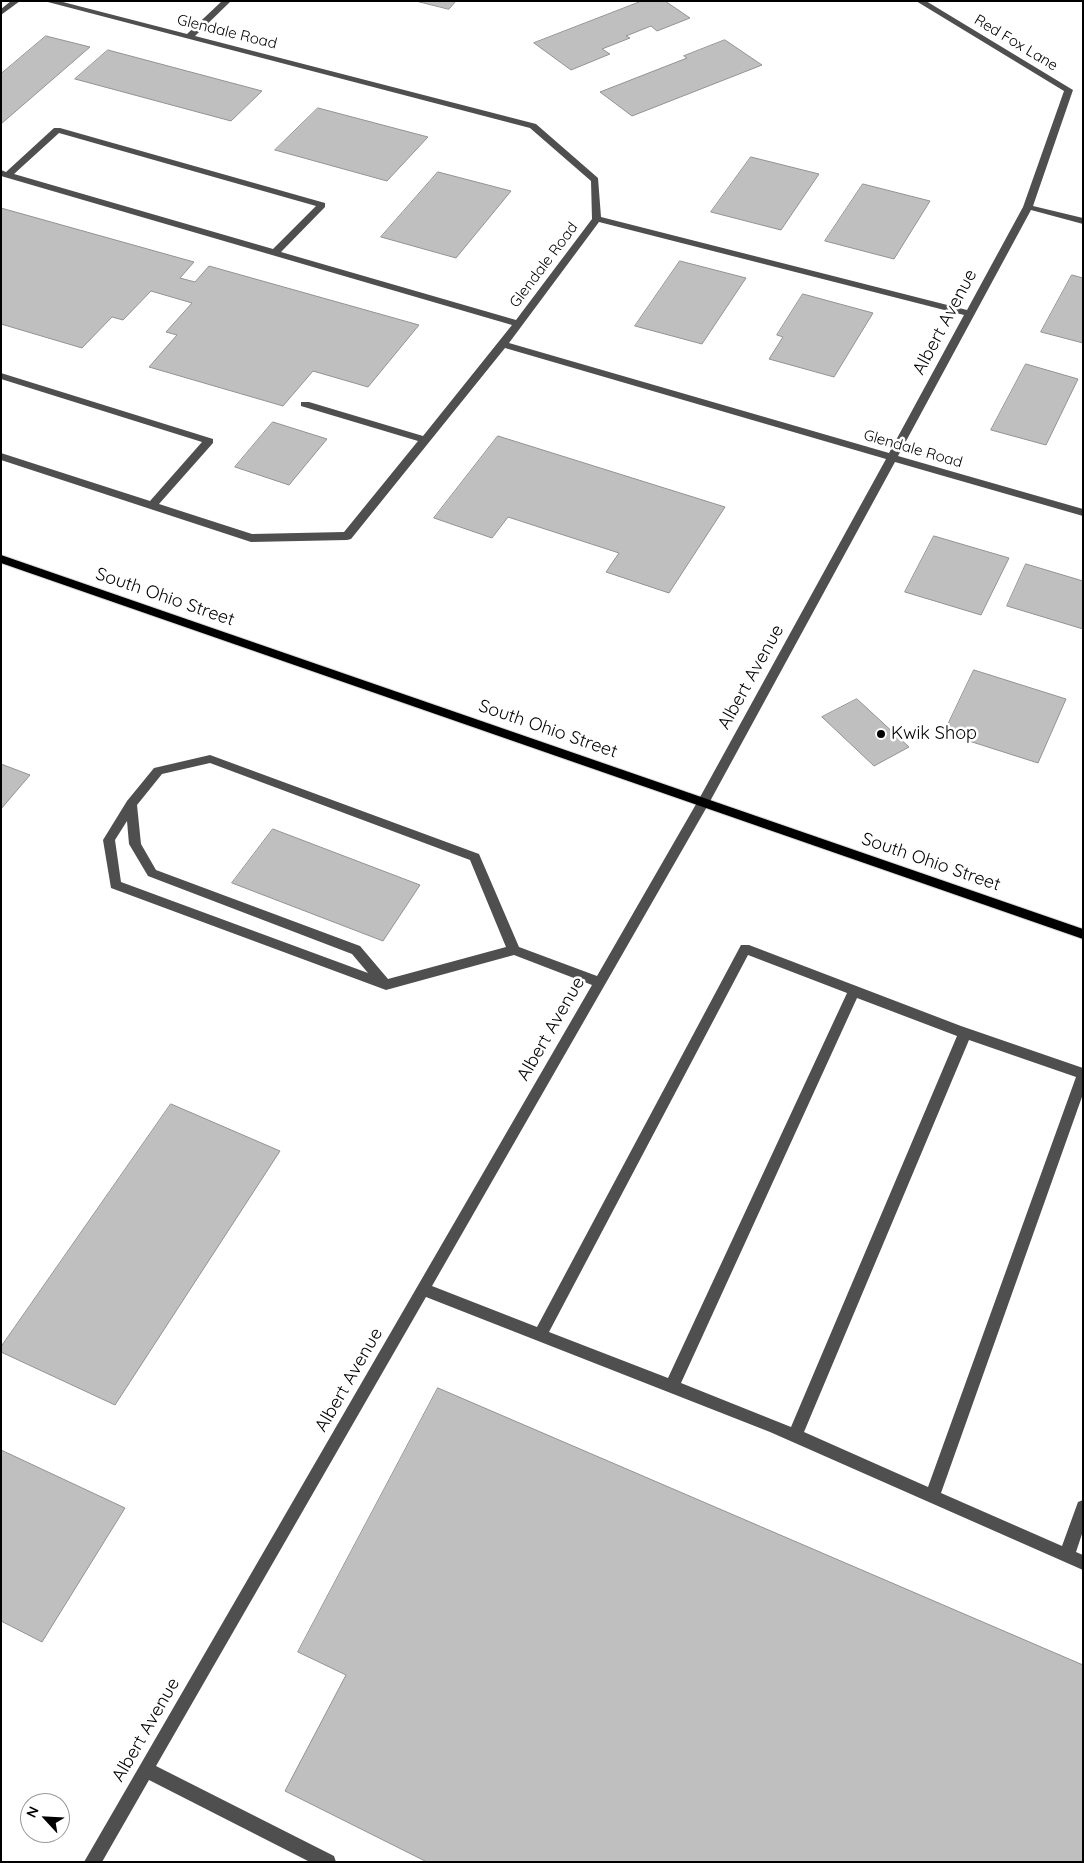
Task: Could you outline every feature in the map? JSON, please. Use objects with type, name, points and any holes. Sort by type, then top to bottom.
[{"type":"main road","name":"South Ohio Street","points":[[1,559],[1083,934]]},
{"type":"street","points":[[1,13],[16,1]]},
{"type":"street","name":"Glendale Road","points":[[48,1],[533,126],[595,180],[597,219],[503,344],[1083,513]]},
{"type":"street","points":[[189,38],[227,1]]},
{"type":"street","name":"Red Fox Lane","points":[[920,1],[1069,90],[1028,207]]},
{"type":"street","points":[[4,174],[57,130],[322,205],[274,252]]},
{"type":"street","points":[[4,174],[519,324]]},
{"type":"street","points":[[1028,207],[1083,221]]},
{"type":"street","name":"Albert Avenue","points":[[92,1862],[704,802],[1028,207]]},
{"type":"street","points":[[597,219],[971,314]]},
{"type":"street","points":[[1,456],[251,538],[347,536],[503,344]]},
{"type":"street","points":[[1,376],[209,441],[152,506]]},
{"type":"street","points":[[305,404],[425,440]]},
{"type":"street","points":[[514,950],[475,857],[210,760],[158,771],[131,804],[109,840],[115,885],[386,985],[514,950],[599,982]]},
{"type":"street","points":[[131,804],[134,844],[152,873],[356,950],[386,985]]},
{"type":"street","points":[[540,1335],[746,949],[966,1033],[1083,1074],[932,1496]]},
{"type":"street","points":[[672,1386],[854,991]]},
{"type":"street","points":[[796,1435],[966,1033]]},
{"type":"street","points":[[423,1289],[796,1435],[1083,1563]]},
{"type":"street","points":[[1067,1556],[1083,1507]]},
{"type":"street","points":[[145,1769],[328,1862]]},
{"type":"building","points":[[416,1],[456,1],[449,9]]},
{"type":"building","points":[[642,1],[665,1],[690,18],[657,31],[651,26],[626,36],[630,38],[602,49],[610,54],[571,70],[534,43]]},
{"type":"building","points":[[46,36],[90,47],[1,124],[1,74]]},
{"type":"building","points":[[725,40],[762,65],[632,116],[600,92],[687,58],[684,56]]},
{"type":"building","points":[[108,50],[262,91],[231,121],[75,79]]},
{"type":"building","points":[[318,108],[428,137],[387,181],[275,150]]},
{"type":"building","points":[[751,157],[819,174],[781,230],[711,212]]},
{"type":"building","points":[[438,172],[511,191],[456,258],[381,237]]},
{"type":"building","points":[[863,184],[930,201],[894,259],[825,241]]},
{"type":"building","points":[[1,208],[194,262],[180,278],[195,282],[209,266],[419,325],[368,387],[313,371],[283,406],[149,367],[177,335],[166,332],[192,303],[151,291],[123,320],[112,317],[82,348],[1,324]]},
{"type":"building","points":[[680,261],[746,278],[702,344],[635,326]]},
{"type":"building","points":[[1072,275],[1083,278],[1083,343],[1041,332]]},
{"type":"building","points":[[803,294],[873,313],[834,377],[769,359],[783,337],[777,335]]},
{"type":"building","points":[[1026,364],[1078,379],[1046,445],[991,430]]},
{"type":"building","points":[[273,422],[327,439],[289,485],[235,467]]},
{"type":"building","points":[[498,436],[725,507],[669,593],[606,572],[619,553],[508,517],[492,538],[434,518]]},
{"type":"building","points":[[934,536],[1009,558],[981,615],[905,592]]},
{"type":"building","points":[[1026,564],[1083,581],[1083,629],[1007,606]]},
{"type":"building","points":[[974,670],[1066,699],[1038,763],[944,733]]},
{"type":"building","points":[[857,699],[909,747],[874,766],[822,717]]},
{"type":"building","points":[[1,764],[30,775],[1,809]]},
{"type":"building","points":[[273,829],[420,885],[383,941],[232,883]]},
{"type":"building","points":[[171,1104],[280,1151],[115,1405],[1,1352],[1,1347]]},
{"type":"building","points":[[438,1388],[1083,1665],[1083,1862],[427,1862],[285,1791],[346,1675],[298,1652]]},
{"type":"building","points":[[1,1450],[125,1508],[42,1642],[1,1621]]},
{"type":"place","name":"Kwik Shop","points":[[881,734]]}]
